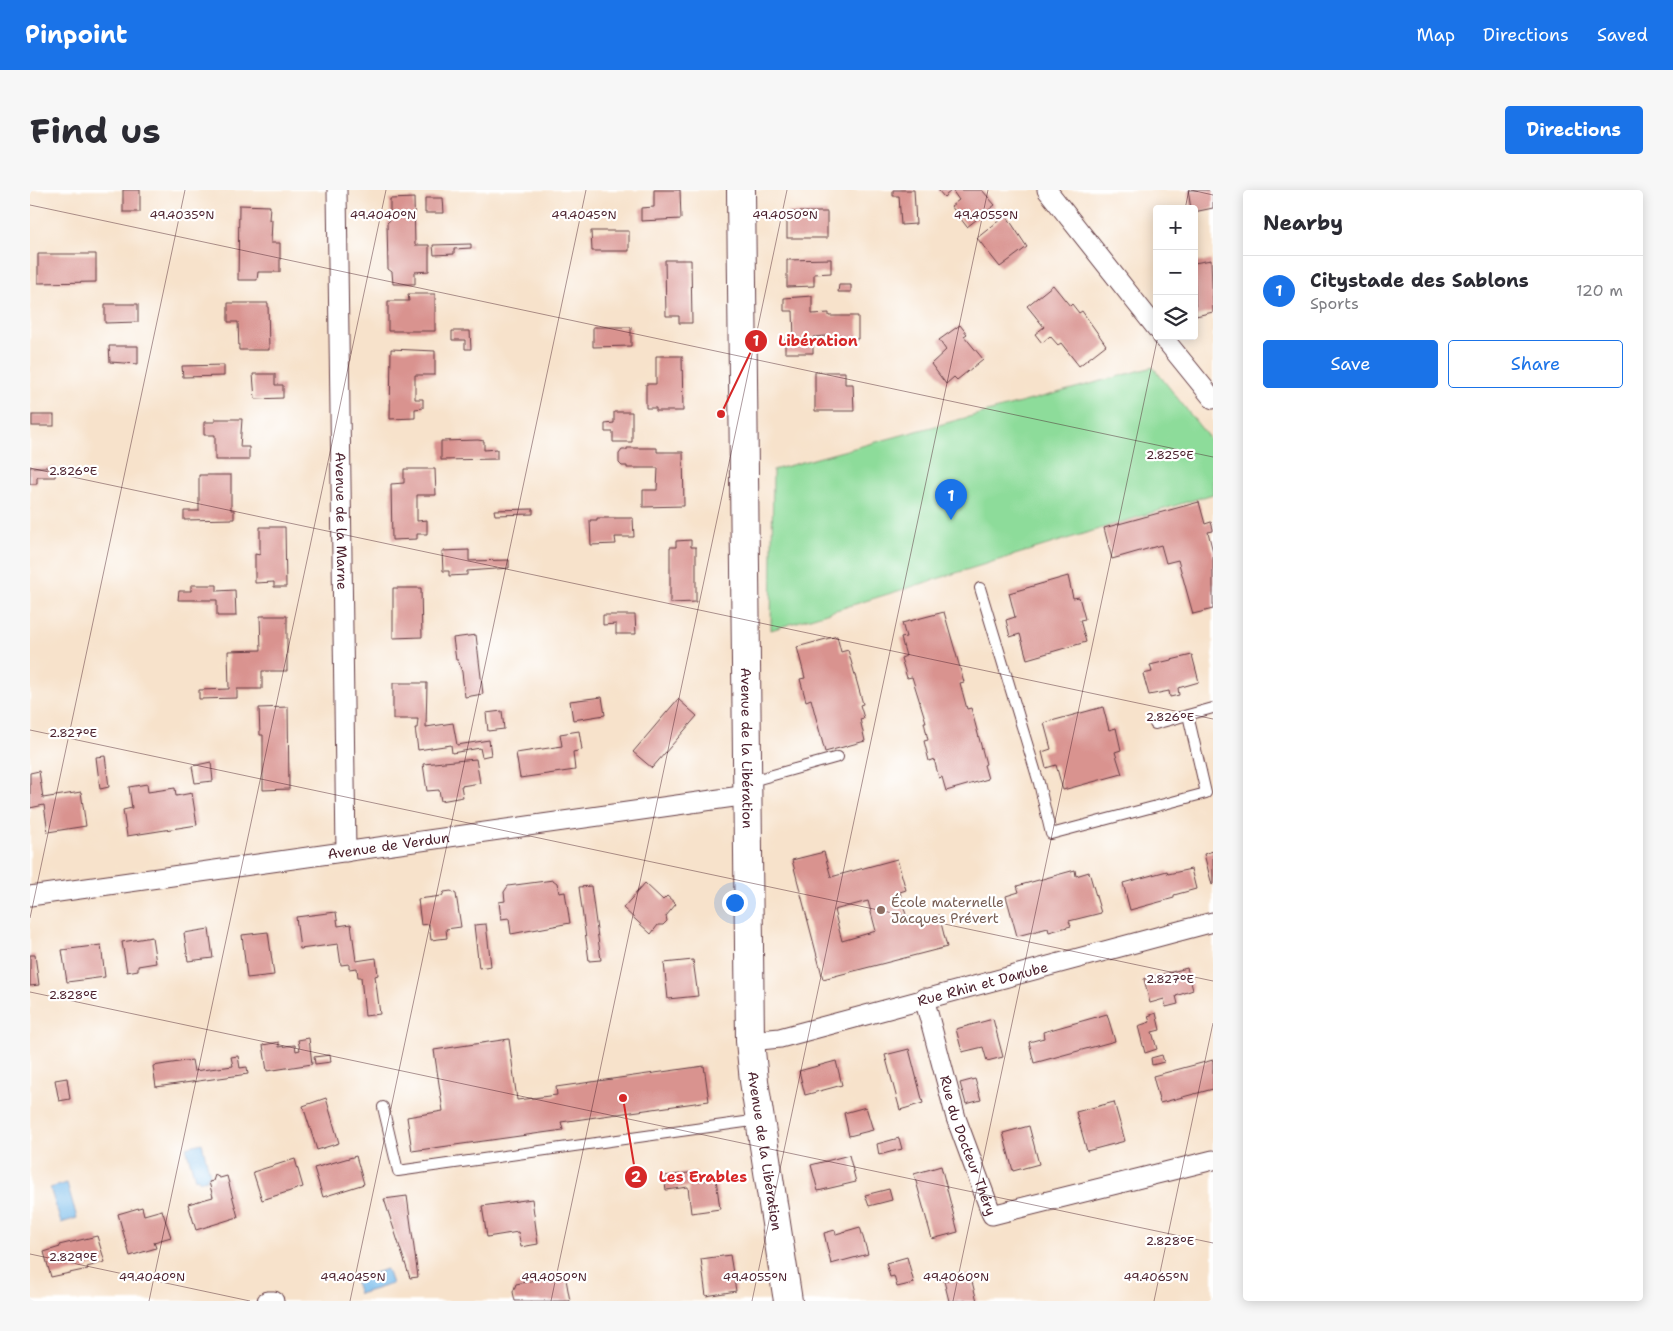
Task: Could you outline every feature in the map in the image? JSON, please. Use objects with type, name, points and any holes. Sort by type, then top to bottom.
[{"type":"street","name":"Avenue de la Marne","points":[[337,190],[346,852]]},
{"type":"street","name":"Avenue de la Libération","points":[[741,190],[750,1041],[760,1120],[788,1301]]},
{"type":"street","points":[[1046,190],[1153,324]]},
{"type":"street","points":[[1165,340],[1213,398]]},
{"type":"street","name":"Avenue de Verdun","points":[[30,896],[346,852],[748,788]]},
{"type":"street","name":"Rue Rhin et Danube","points":[[750,1041],[780,1038],[1213,922]]},
{"type":"street","name":"Rue du Docteur Théry","points":[[924,998],[956,1118],[992,1215],[1213,1160]]},
{"type":"street","points":[[267,1301],[274,1301]]},
{"type":"lane","points":[[980,588],[1039,782],[1052,834],[1206,793],[1188,715]]},
{"type":"lane","points":[[1155,724],[1213,708]]},
{"type":"lane","points":[[748,788],[838,757]]},
{"type":"lane","points":[[383,1107],[398,1172],[760,1120]]},
{"type":"green space","points":[[1153,367],[1213,443],[1213,494],[771,630],[773,470]]},
{"type":"water","points":[[202,1143],[210,1175],[207,1176],[207,1179],[199,1181],[198,1178],[195,1179],[186,1147]]},
{"type":"water","points":[[67,1183],[77,1218],[61,1223],[50,1188]]},
{"type":"water","points":[[387,1269],[392,1284],[359,1294],[354,1279]]},
{"type":"building","points":[[123,190],[140,190],[140,212],[123,212]]},
{"type":"building","points":[[654,190],[680,190],[681,219],[641,221],[641,208],[654,207]]},
{"type":"building","points":[[893,190],[914,190],[916,224],[901,225],[899,196],[893,196]]},
{"type":"building","points":[[938,190],[952,190],[944,197]]},
{"type":"building","points":[[952,190],[982,190],[995,205],[967,227],[951,206],[959,200]]},
{"type":"building","points":[[1188,190],[1213,190],[1213,208],[1198,211],[1198,205],[1190,205]]},
{"type":"building","points":[[414,198],[415,245],[429,245],[429,271],[415,272],[415,284],[393,284],[392,272],[388,269],[387,223],[390,220],[390,199]]},
{"type":"building","points":[[425,198],[443,198],[444,213],[425,213]]},
{"type":"building","points":[[239,205],[270,206],[269,220],[272,220],[271,243],[280,243],[280,272],[258,272],[257,280],[238,280]]},
{"type":"building","points":[[787,212],[827,212],[827,238],[787,238]]},
{"type":"building","points":[[1006,215],[1027,247],[1000,267],[977,238]]},
{"type":"building","points":[[591,231],[629,231],[629,251],[592,251]]},
{"type":"building","points":[[471,244],[471,248],[454,249],[454,254],[434,255],[433,245]]},
{"type":"building","points":[[38,254],[96,254],[96,282],[38,283]]},
{"type":"building","points":[[831,259],[831,273],[814,274],[814,286],[787,287],[787,260]]},
{"type":"building","points":[[665,260],[691,260],[692,323],[679,323],[679,316],[666,316]]},
{"type":"building","points":[[1211,260],[1213,312],[1198,316],[1198,295],[1198,262]]},
{"type":"building","points":[[839,285],[851,285],[851,292],[838,292]]},
{"type":"building","points":[[1053,285],[1070,306],[1072,304],[1079,313],[1082,311],[1106,345],[1079,366],[1061,343],[1058,345],[1050,336],[1042,343],[1035,334],[1044,327],[1027,306]]},
{"type":"building","points":[[408,294],[435,294],[435,331],[388,331],[388,301],[409,301]]},
{"type":"building","points":[[812,296],[812,314],[829,313],[829,316],[858,316],[858,339],[840,339],[840,335],[813,337],[813,353],[785,353],[785,340],[794,339],[793,311],[784,311],[784,298]]},
{"type":"building","points":[[228,303],[268,303],[269,350],[239,350],[238,322],[228,322]]},
{"type":"building","points":[[105,304],[138,304],[138,322],[105,323]]},
{"type":"building","points":[[960,325],[967,334],[964,336],[983,359],[957,380],[954,377],[946,384],[931,364],[946,350],[939,340]]},
{"type":"building","points":[[593,327],[631,327],[631,346],[593,347]]},
{"type":"building","points":[[452,331],[470,331],[471,349],[465,349],[465,340],[452,340]]},
{"type":"building","points":[[109,346],[138,346],[138,364],[110,362]]},
{"type":"building","points":[[391,349],[435,351],[435,375],[415,375],[415,399],[423,399],[423,408],[415,409],[415,418],[390,419]]},
{"type":"building","points":[[656,356],[682,356],[683,411],[656,411],[656,408],[646,408],[646,384],[656,384]]},
{"type":"building","points":[[224,365],[224,376],[183,377],[182,366]]},
{"type":"building","points":[[815,372],[845,372],[845,384],[853,384],[854,411],[815,411]]},
{"type":"building","points":[[253,374],[275,374],[275,385],[283,385],[283,398],[255,399]]},
{"type":"building","points":[[614,412],[632,412],[632,442],[613,442],[613,432],[605,432],[605,424],[614,423]]},
{"type":"building","points":[[32,415],[54,415],[54,426],[32,426]]},
{"type":"building","points":[[215,419],[242,419],[240,447],[249,447],[249,460],[215,460],[215,435],[204,435],[204,422],[215,422]]},
{"type":"building","points":[[441,441],[484,441],[484,450],[497,449],[497,459],[441,460]]},
{"type":"building","points":[[627,448],[657,448],[657,452],[683,452],[684,506],[643,507],[643,490],[657,490],[658,468],[627,468],[627,466],[622,466],[619,463],[619,454],[622,450],[627,450]]},
{"type":"building","points":[[30,467],[56,467],[55,477],[37,477],[37,484],[30,484]]},
{"type":"building","points":[[404,469],[435,469],[436,495],[417,495],[417,521],[427,520],[427,534],[417,534],[417,539],[392,540],[391,484],[404,483]]},
{"type":"building","points":[[199,475],[231,475],[231,510],[234,510],[234,519],[184,520],[184,511],[199,511]]},
{"type":"building","points":[[1199,502],[1205,524],[1211,522],[1213,529],[1213,531],[1208,532],[1213,552],[1213,609],[1193,614],[1178,560],[1166,563],[1161,545],[1112,559],[1104,528]]},
{"type":"building","points":[[533,509],[533,514],[495,515],[494,510]]},
{"type":"building","points":[[597,518],[633,518],[634,537],[615,537],[616,544],[591,545],[590,520],[597,520]]},
{"type":"building","points":[[260,527],[285,527],[286,587],[274,587],[274,582],[255,583],[255,554],[260,555]]},
{"type":"building","points":[[691,540],[691,547],[696,547],[696,602],[670,603],[670,547],[676,547],[676,541]]},
{"type":"building","points":[[469,550],[469,561],[509,560],[509,568],[467,571],[467,575],[449,576],[449,571],[443,571],[442,551]]},
{"type":"building","points":[[1068,576],[1073,598],[1079,597],[1085,619],[1080,620],[1086,642],[1027,659],[1020,634],[1010,637],[1006,620],[1015,617],[1009,593]]},
{"type":"building","points":[[191,585],[217,585],[217,591],[235,590],[236,616],[217,616],[217,600],[178,600],[179,591],[191,591]]},
{"type":"building","points":[[393,588],[421,588],[422,637],[393,638]]},
{"type":"building","points":[[944,612],[964,682],[960,683],[967,709],[971,708],[986,764],[984,765],[988,779],[946,791],[942,777],[939,778],[934,759],[929,761],[924,741],[928,740],[924,722],[926,722],[912,677],[907,678],[901,658],[906,656],[901,638],[906,637],[902,623]]},
{"type":"building","points":[[603,615],[635,615],[636,634],[616,634],[616,624],[603,625]]},
{"type":"building","points":[[260,616],[287,616],[287,671],[262,671],[262,689],[237,689],[237,698],[199,699],[199,690],[229,689],[228,651],[261,650]]},
{"type":"building","points":[[476,635],[483,694],[465,697],[462,672],[458,660],[456,660],[453,638]]},
{"type":"building","points":[[837,636],[841,652],[848,650],[863,704],[860,705],[864,718],[860,719],[865,741],[825,752],[811,699],[806,701],[800,679],[805,678],[797,647]]},
{"type":"building","points":[[1192,655],[1199,682],[1178,688],[1179,695],[1170,697],[1169,691],[1149,695],[1143,674],[1152,672],[1150,665]]},
{"type":"building","points":[[393,683],[427,683],[426,727],[453,723],[457,745],[489,740],[491,755],[482,757],[480,748],[452,753],[451,745],[418,750],[415,728],[417,728],[418,719],[393,719]]},
{"type":"building","points":[[602,697],[605,715],[573,720],[570,701]]},
{"type":"building","points":[[678,699],[697,716],[652,768],[633,752]]},
{"type":"building","points":[[288,707],[289,789],[263,790],[263,735],[260,735],[259,708]]},
{"type":"building","points":[[1103,707],[1109,730],[1116,728],[1121,750],[1115,752],[1122,774],[1063,790],[1056,765],[1046,768],[1042,752],[1051,749],[1044,723]]},
{"type":"building","points":[[502,711],[504,729],[488,731],[486,713]]},
{"type":"building","points":[[579,731],[582,750],[573,752],[575,770],[520,778],[516,753],[562,746],[560,734]]},
{"type":"building","points":[[105,756],[109,787],[100,789],[96,757]]},
{"type":"building","points":[[476,759],[480,783],[461,786],[463,797],[441,801],[439,790],[427,791],[423,764]]},
{"type":"building","points":[[211,762],[213,781],[195,783],[192,766]]},
{"type":"building","points":[[39,771],[43,798],[81,792],[86,826],[48,832],[44,805],[30,808],[30,773]]},
{"type":"building","points":[[147,784],[148,792],[175,788],[176,796],[192,793],[197,825],[127,836],[123,810],[132,808],[129,787]]},
{"type":"building","points":[[1213,851],[1213,884],[1212,885],[1204,854]]},
{"type":"building","points":[[824,852],[831,877],[897,859],[906,890],[900,892],[908,923],[939,915],[947,947],[823,979],[792,860]],"holes":[[[868,901],[876,931],[842,941],[834,910]]]},
{"type":"building","points":[[1191,869],[1196,889],[1174,895],[1174,898],[1130,910],[1123,883],[1167,871],[1168,874]]},
{"type":"building","points":[[1075,870],[1076,876],[1089,872],[1101,913],[1069,921],[1071,926],[1049,932],[1048,928],[1017,936],[1006,896],[1019,892],[1017,886]]},
{"type":"building","points":[[553,880],[557,883],[559,893],[565,892],[570,923],[511,934],[509,918],[501,919],[499,902],[505,901],[504,892],[508,886]]},
{"type":"building","points":[[645,883],[663,900],[667,896],[676,904],[666,916],[667,921],[663,925],[658,925],[651,934],[623,908]]},
{"type":"building","points":[[591,886],[601,960],[589,961],[579,887]]},
{"type":"building","points":[[451,891],[456,894],[461,927],[446,929],[447,938],[431,940],[429,924],[421,925],[418,899],[442,896],[444,892]]},
{"type":"building","points":[[336,912],[338,926],[351,924],[356,961],[376,958],[378,975],[375,976],[380,1014],[365,1016],[361,977],[358,977],[357,968],[349,969],[349,964],[341,965],[338,944],[300,949],[296,917]]},
{"type":"building","points":[[486,924],[491,966],[479,968],[474,925]]},
{"type":"building","points":[[209,929],[213,958],[188,961],[184,933]]},
{"type":"building","points":[[268,932],[274,975],[247,978],[242,935]]},
{"type":"building","points":[[152,937],[156,963],[138,966],[138,970],[127,972],[122,942]]},
{"type":"building","points":[[101,945],[105,977],[67,982],[62,950]]},
{"type":"building","points":[[30,955],[35,955],[39,985],[30,986]]},
{"type":"building","points":[[693,960],[698,996],[668,999],[664,963]]},
{"type":"building","points":[[1187,968],[1193,990],[1176,996],[1178,1004],[1166,1007],[1164,999],[1150,1003],[1144,979]]},
{"type":"building","points":[[1156,1013],[1160,1030],[1152,1032],[1157,1049],[1145,1053],[1138,1026],[1150,1022],[1148,1016]]},
{"type":"building","points":[[1107,1014],[1115,1041],[1034,1063],[1029,1042],[1044,1038],[1043,1032]]},
{"type":"building","points":[[993,1019],[1003,1057],[987,1061],[983,1047],[962,1052],[956,1029]]},
{"type":"building","points":[[309,1038],[312,1064],[267,1071],[263,1045],[279,1042],[279,1047],[295,1045],[296,1051],[300,1050],[298,1040]]},
{"type":"building","points":[[509,1039],[517,1100],[557,1095],[556,1087],[704,1066],[709,1101],[561,1122],[563,1130],[412,1151],[407,1117],[443,1111],[434,1050]]},
{"type":"building","points":[[909,1049],[923,1103],[900,1110],[885,1055]]},
{"type":"building","points":[[330,1055],[331,1062],[315,1064],[314,1057]]},
{"type":"building","points":[[1162,1055],[1164,1062],[1152,1065],[1151,1058]]},
{"type":"building","points":[[238,1056],[240,1068],[247,1067],[248,1074],[156,1087],[153,1066],[192,1060],[194,1071],[233,1066],[231,1057]]},
{"type":"building","points":[[1213,1060],[1213,1089],[1160,1103],[1153,1076]]},
{"type":"building","points":[[836,1061],[842,1085],[805,1095],[799,1071]]},
{"type":"building","points":[[67,1078],[70,1099],[59,1101],[55,1080]]},
{"type":"building","points":[[975,1079],[981,1100],[966,1104],[960,1083]]},
{"type":"building","points":[[326,1098],[339,1143],[317,1150],[303,1106]]},
{"type":"building","points":[[1114,1102],[1125,1141],[1087,1151],[1076,1112]]},
{"type":"building","points":[[866,1107],[873,1130],[849,1136],[844,1113]]},
{"type":"building","points":[[1029,1126],[1039,1164],[1013,1171],[1003,1133]]},
{"type":"building","points":[[899,1138],[902,1149],[879,1155],[877,1144]]},
{"type":"building","points":[[849,1155],[856,1182],[818,1191],[811,1165]]},
{"type":"building","points":[[356,1156],[364,1184],[323,1197],[314,1168]]},
{"type":"building","points":[[295,1159],[303,1187],[262,1200],[253,1172]]},
{"type":"building","points":[[941,1166],[958,1232],[932,1239],[914,1174]]},
{"type":"building","points":[[696,1172],[698,1181],[716,1179],[720,1209],[691,1213],[688,1187],[666,1190],[664,1176]]},
{"type":"building","points":[[215,1175],[220,1178],[227,1176],[238,1217],[196,1230],[188,1204],[213,1197],[209,1182],[213,1181]]},
{"type":"building","points":[[889,1189],[892,1200],[869,1206],[865,1195]]},
{"type":"building","points":[[407,1196],[418,1277],[410,1278],[384,1199]]},
{"type":"building","points":[[532,1199],[538,1244],[521,1247],[518,1232],[487,1237],[482,1206]]},
{"type":"building","points":[[142,1207],[144,1215],[162,1210],[171,1237],[154,1242],[156,1248],[130,1256],[118,1214]]},
{"type":"building","points":[[860,1227],[868,1254],[831,1264],[824,1233],[835,1230],[836,1234]]},
{"type":"building","points":[[97,1236],[105,1262],[87,1267],[88,1269],[51,1277],[44,1252],[60,1247],[59,1245]]},
{"type":"building","points":[[730,1255],[736,1291],[706,1296],[701,1259]]},
{"type":"building","points":[[907,1257],[914,1283],[897,1287],[894,1276],[890,1277],[886,1263]]},
{"type":"building","points":[[565,1274],[570,1301],[515,1301],[513,1292],[516,1284]]},
{"type":"building","points":[[970,1274],[977,1301],[949,1301],[944,1281]]},
{"type":"place","name":"Libération","points":[[721,414]]},
{"type":"place","name":"Citystade des Sablons","points":[[951,520]]},
{"type":"place","name":"École maternelle Jacques Prévert","points":[[881,910]]},
{"type":"place","name":"Les Erables","points":[[623,1098]]}]
